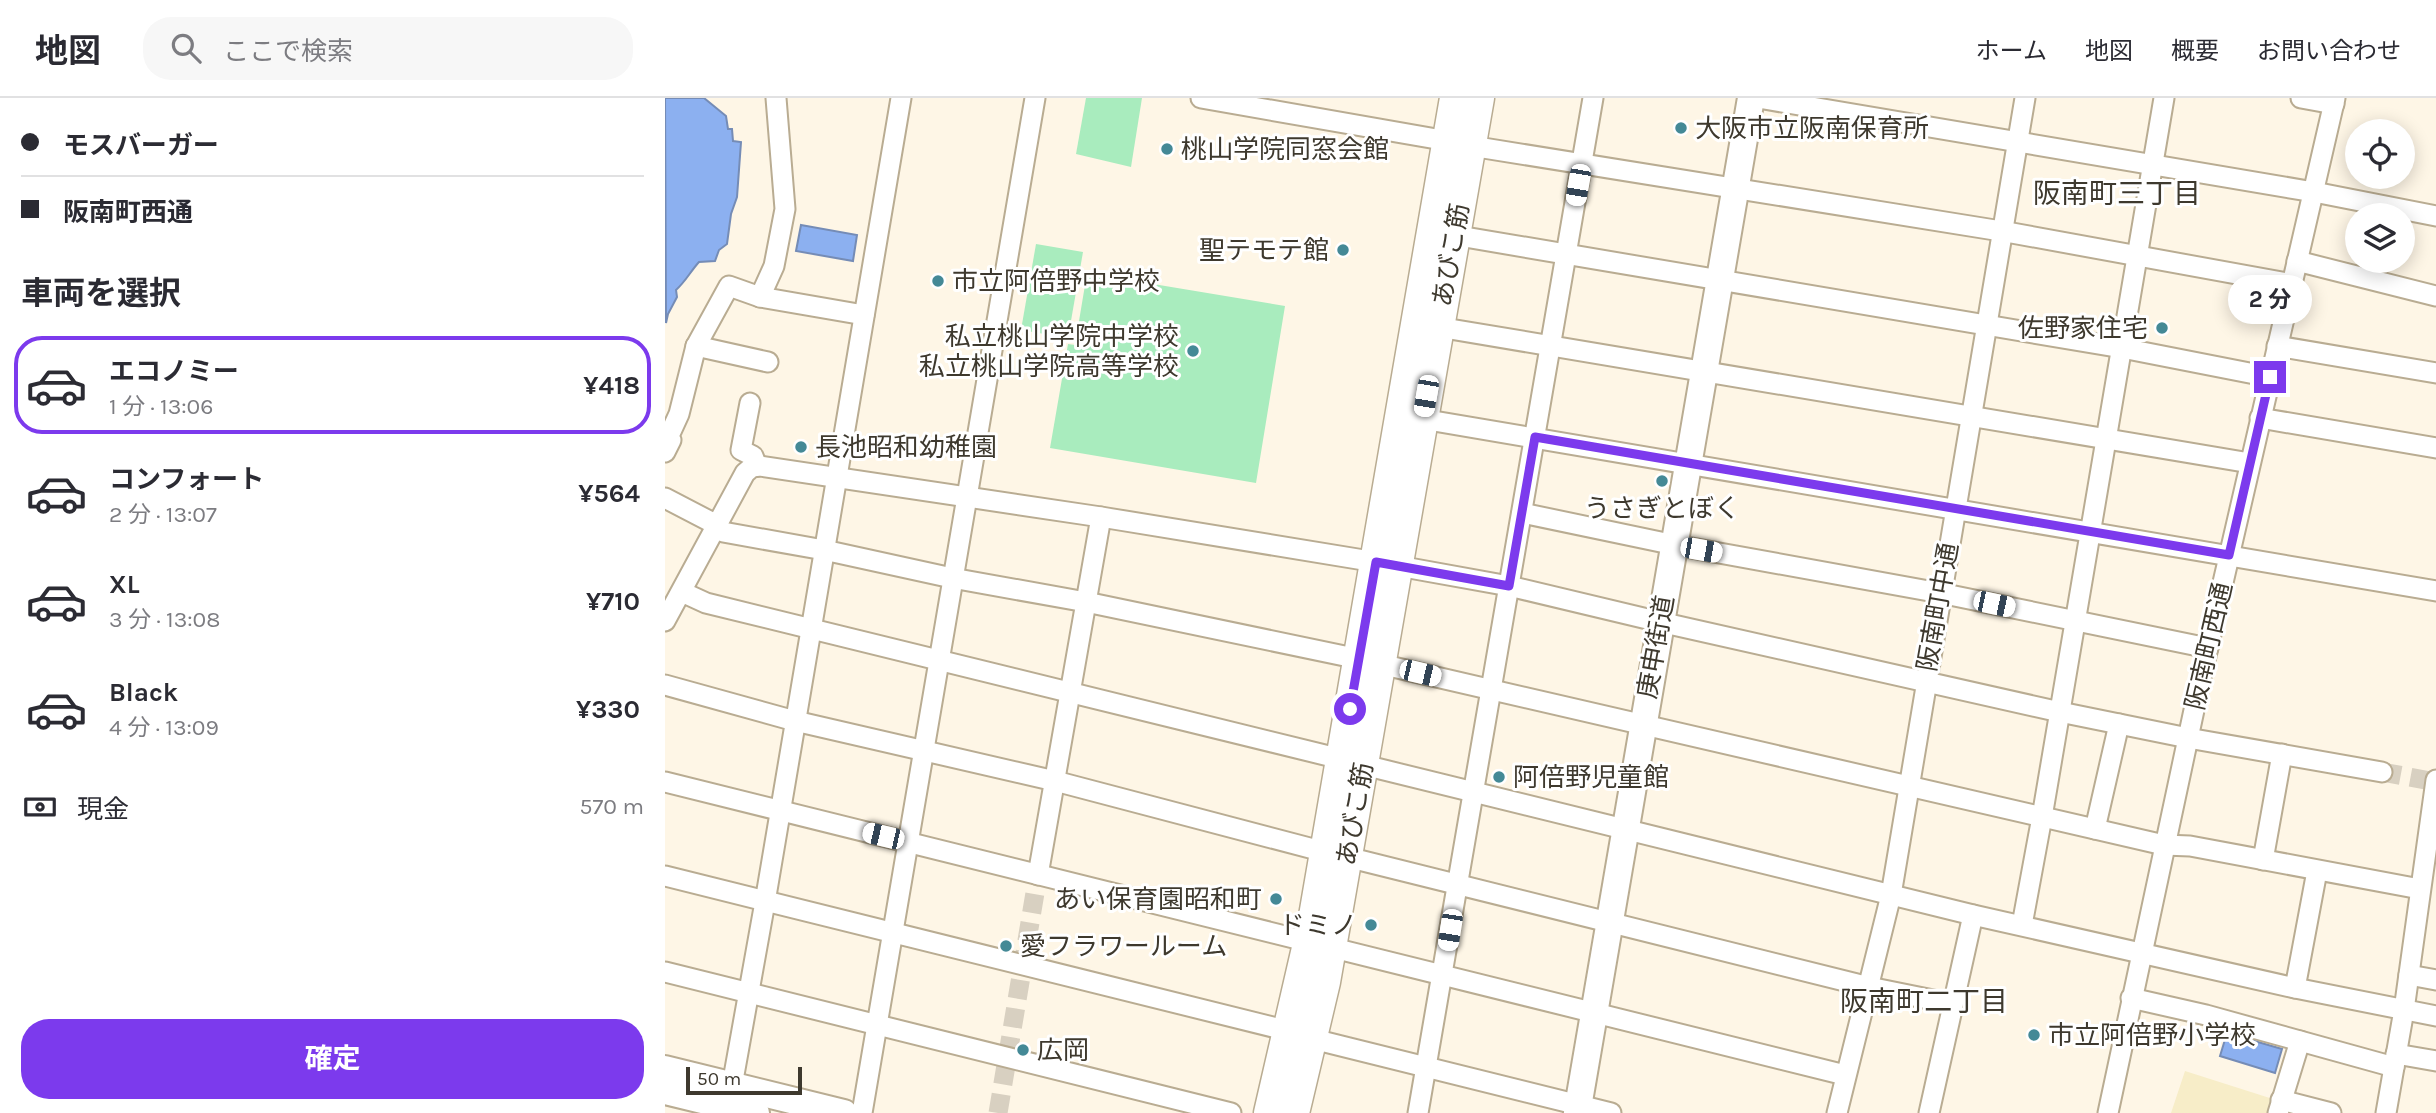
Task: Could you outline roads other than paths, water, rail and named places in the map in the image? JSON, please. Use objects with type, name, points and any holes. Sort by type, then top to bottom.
[{"type":"main road","name":"あびこ筋","points":[[1387,564],[1422,419],[1453,235],[1459,144],[1455,98]]},
{"type":"main road","name":"あびこ筋","points":[[1294,1113],[1301,1035],[1336,855],[1459,144],[1479,98]]},
{"type":"main road","name":"あびこ筋","points":[[1269,1113],[1301,1035]]},
{"type":"street","points":[[760,297],[773,266],[786,209],[776,98]]},
{"type":"street","points":[[729,1101],[901,98]]},
{"type":"street","points":[[862,1113],[1034,98]]},
{"type":"street","points":[[1201,98],[1459,144],[2001,231],[2292,284]]},
{"type":"street","points":[[1418,1113],[1593,98]]},
{"type":"street","name":"庚申街道","points":[[1578,1109],[1751,98]]},
{"type":"street","points":[[1758,98],[2314,192],[2436,216]]},
{"type":"street","name":"阪南町中通","points":[[1837,1113],[1891,895],[1907,786],[2025,98]]},
{"type":"street","points":[[2022,925],[2164,98]]},
{"type":"street","points":[[2301,98],[2334,101]]},
{"type":"street","name":"阪南町西通","points":[[2108,1113],[2164,845],[2334,101]]},
{"type":"street","points":[[1453,235],[2122,348],[2270,377]]},
{"type":"street","points":[[2297,261],[2436,296]]},
{"type":"street","points":[[665,452],[679,414],[696,346],[729,286],[760,297],[864,315]]},
{"type":"street","points":[[1438,327],[2251,463]]},
{"type":"street","points":[[696,346],[768,362]]},
{"type":"street","points":[[2277,346],[2436,373]]},
{"type":"street","points":[[750,403],[741,450],[753,456],[757,466]]},
{"type":"street","points":[[2260,418],[2436,449]]},
{"type":"street","points":[[1422,419],[2436,591]]},
{"type":"street","points":[[665,621],[747,471],[757,466],[1101,517],[1509,586],[2060,712],[2188,738],[2382,772]]},
{"type":"street","points":[[665,498],[717,525],[723,532],[1086,602],[1370,662],[2164,845],[2190,846],[2420,889]]},
{"type":"street","points":[[1522,513],[1675,545],[1940,593],[2208,648]]},
{"type":"street","points":[[1038,875],[1101,517]]},
{"type":"street","points":[[682,592],[706,603],[1973,915],[2295,988],[2436,1016]]},
{"type":"street","points":[[665,685],[795,721],[1055,781],[1336,855],[1458,883],[1869,987],[1953,1004]]},
{"type":"street","points":[[2095,829],[2119,724]]},
{"type":"street","points":[[2263,860],[2282,754]]},
{"type":"street","points":[[2386,1113],[2404,1010],[2420,889],[2431,851],[2436,780]]},
{"type":"street","points":[[665,782],[1845,1075]]},
{"type":"street","points":[[2295,988],[2318,871]]},
{"type":"street","points":[[665,876],[893,935],[1023,964],[1426,1067],[1578,1109],[1611,1113]]},
{"type":"street","points":[[1929,1113],[1973,915]]},
{"type":"street","points":[[2416,918],[2436,922]]},
{"type":"street","points":[[665,972],[1231,1113]]},
{"type":"street","points":[[2409,975],[2436,980]]},
{"type":"street","points":[[2131,998],[2300,1041],[2395,1061],[2436,1061]]},
{"type":"street","points":[[2300,1041],[2280,1107],[2331,1113]]},
{"type":"street","points":[[665,1069],[756,1113]]},
{"type":"street","points":[[665,1091],[729,1101],[844,1113]]},
{"type":"water","points":[[665,98],[704,98],[726,116],[728,129],[732,129],[733,141],[741,142],[737,197],[731,214],[727,244],[719,250],[715,261],[699,262],[676,290],[677,297],[666,323]]},
{"type":"water","points":[[801,225],[857,235],[853,261],[796,251]]},
{"type":"water","points":[[2227,1033],[2282,1049],[2275,1073],[2220,1056]]},
{"type":"tunnel","points":[[2382,772],[2436,782]]},
{"type":"tunnel","points":[[998,1113],[1038,875]]},
{"type":"place","name":"大阪市立阪南保育所","points":[[1681,128]]},
{"type":"place","name":"桃山学院同窓会館","points":[[1167,149]]},
{"type":"place","name":"聖テモテ館","points":[[1343,250]]},
{"type":"place","name":"市立阿倍野中学校","points":[[938,281]]},
{"type":"place","name":"佐野家住宅","points":[[2162,328]]},
{"type":"place","name":"私立桃山学院中学校 私立桃山学院高等学校","points":[[1193,351]]},
{"type":"place","name":"長池昭和幼稚園","points":[[801,447]]},
{"type":"place","name":"うさぎとぼく","points":[[1662,481]]},
{"type":"place","name":"阿倍野児童館","points":[[1499,777]]},
{"type":"place","name":"あい保育園昭和町","points":[[1276,899]]},
{"type":"place","name":"ドミノ","points":[[1371,925]]},
{"type":"place","name":"愛フラワールーム","points":[[1006,946]]},
{"type":"place","name":"市立阿倍野小学校","points":[[2034,1035]]},
{"type":"place","name":"広岡","points":[[1023,1050]]},
{"type":"district","name":"阪南町三丁目","points":[[2117,193]]},
{"type":"district","name":"阪南町二丁目","points":[[1924,1001]]}]
